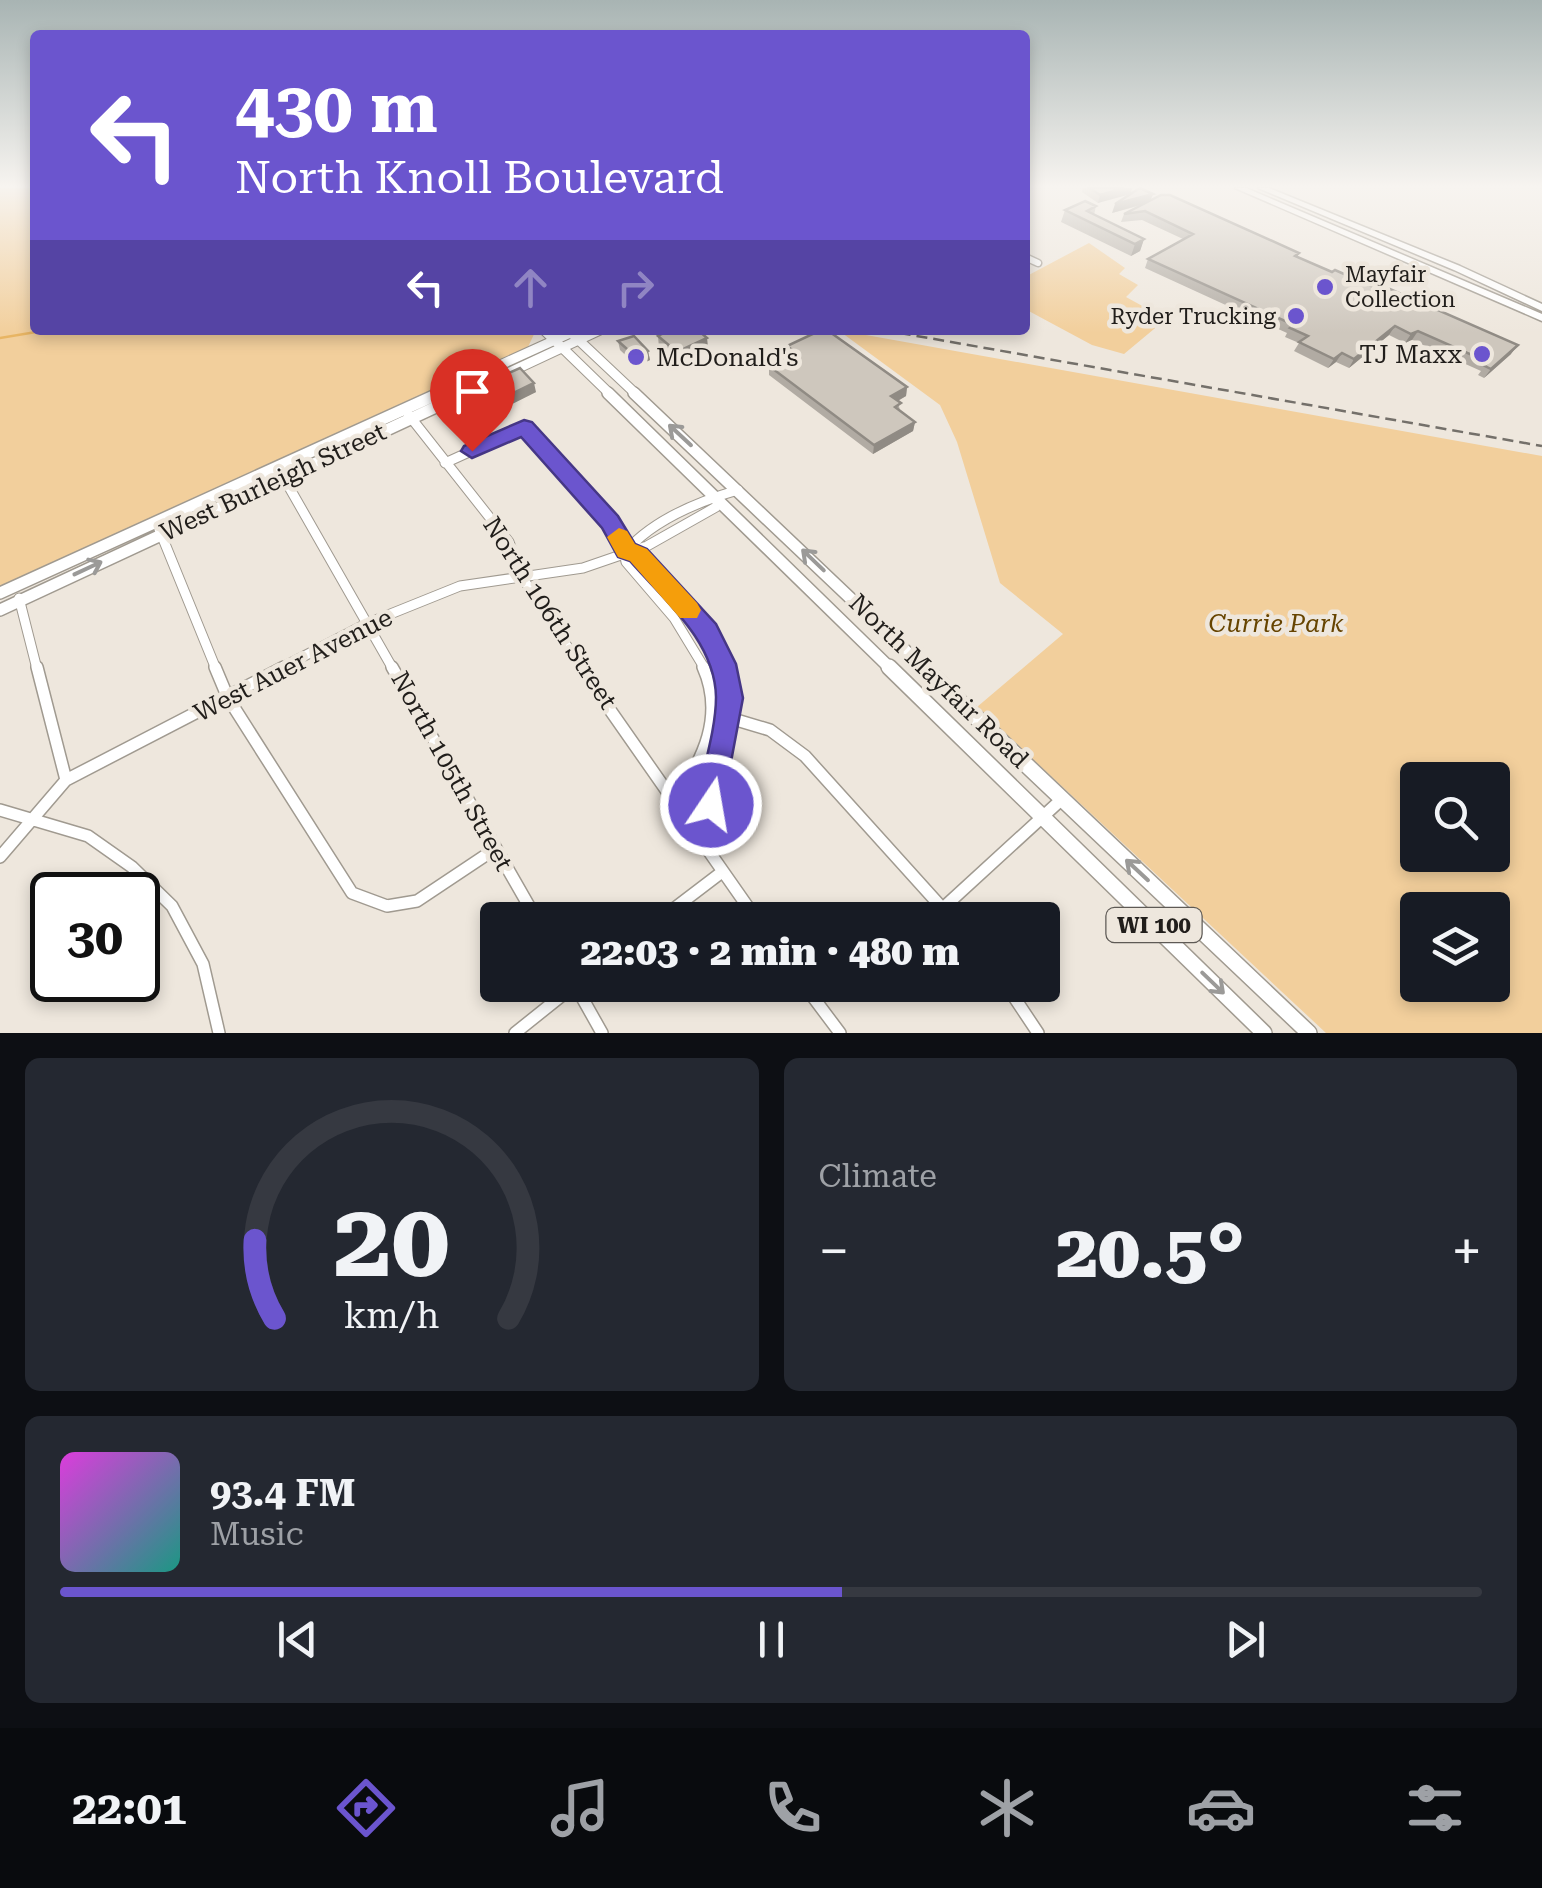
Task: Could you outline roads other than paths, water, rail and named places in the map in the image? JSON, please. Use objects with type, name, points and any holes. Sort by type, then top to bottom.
[{"type":"highway","points":[[1348,236],[1454,278]]},
{"type":"highway","points":[[1354,236],[1542,318]]},
{"type":"highway","points":[[1377,236],[1542,308]]},
{"type":"main road","points":[[536,349],[541,335]]},
{"type":"main road","points":[[592,352],[597,335]]},
{"type":"main road","points":[[567,336],[605,365]]},
{"type":"main road","name":"West Burleigh Street","points":[[408,413],[567,336]]},
{"type":"main road","name":"West Burleigh Street","points":[[0,610],[159,528],[567,336]]},
{"type":"main road","name":"North Mayfair Road","points":[[567,336],[592,352],[1309,1033]]},
{"type":"main road","name":"North Mayfair Road","points":[[567,336],[719,498],[1264,1033]]},
{"type":"main road","name":"West Burleigh Street","points":[[0,593],[159,528]]},
{"type":"street","points":[[1030,260],[1038,264]]},
{"type":"street","name":"North 106th Street","points":[[408,413],[510,542],[522,578],[722,872]]},
{"type":"street","points":[[445,463],[524,427],[610,522],[626,550],[626,562],[700,653],[711,687],[712,713],[700,762],[676,800]]},
{"type":"street","name":"North 105th Street","points":[[280,472],[526,902]]},
{"type":"street","name":"West Auer Avenue","points":[[0,858],[66,780],[368,623],[460,586],[583,568],[626,550],[647,546],[716,507],[719,498],[738,490]]},
{"type":"street","points":[[159,528],[228,698],[352,893],[387,906],[417,902],[495,850]]},
{"type":"street","points":[[626,550],[639,555],[715,644],[729,686],[729,716],[709,814],[697,836]]},
{"type":"street","points":[[16,586],[66,780]]},
{"type":"street","points":[[712,713],[770,730],[805,756],[938,902]]},
{"type":"street","points":[[950,902],[1062,799]]},
{"type":"street","points":[[0,810],[88,836],[132,867],[172,906],[203,964],[219,1033]]},
{"type":"street","points":[[683,902],[722,872],[744,902]]},
{"type":"street","points":[[515,1033],[554,1002]]},
{"type":"street","points":[[585,1002],[602,1033]]},
{"type":"street","points":[[817,1002],[840,1033]]},
{"type":"street","points":[[1017,1002],[1038,1033]]},
{"type":"waterway","points":[[0,338],[30,333]]},
{"type":"railway","points":[[911,335],[1542,446]]},
{"type":"place","name":"Mayfair Collection","points":[[1325,287]]},
{"type":"place","name":"Ryder Trucking","points":[[1296,316]]},
{"type":"place","name":"TJ Maxx","points":[[1482,354]]},
{"type":"place","name":"McDonald's","points":[[636,357]]},
{"type":"park label","name":"Currie Park","points":[[1276,623]]}]
